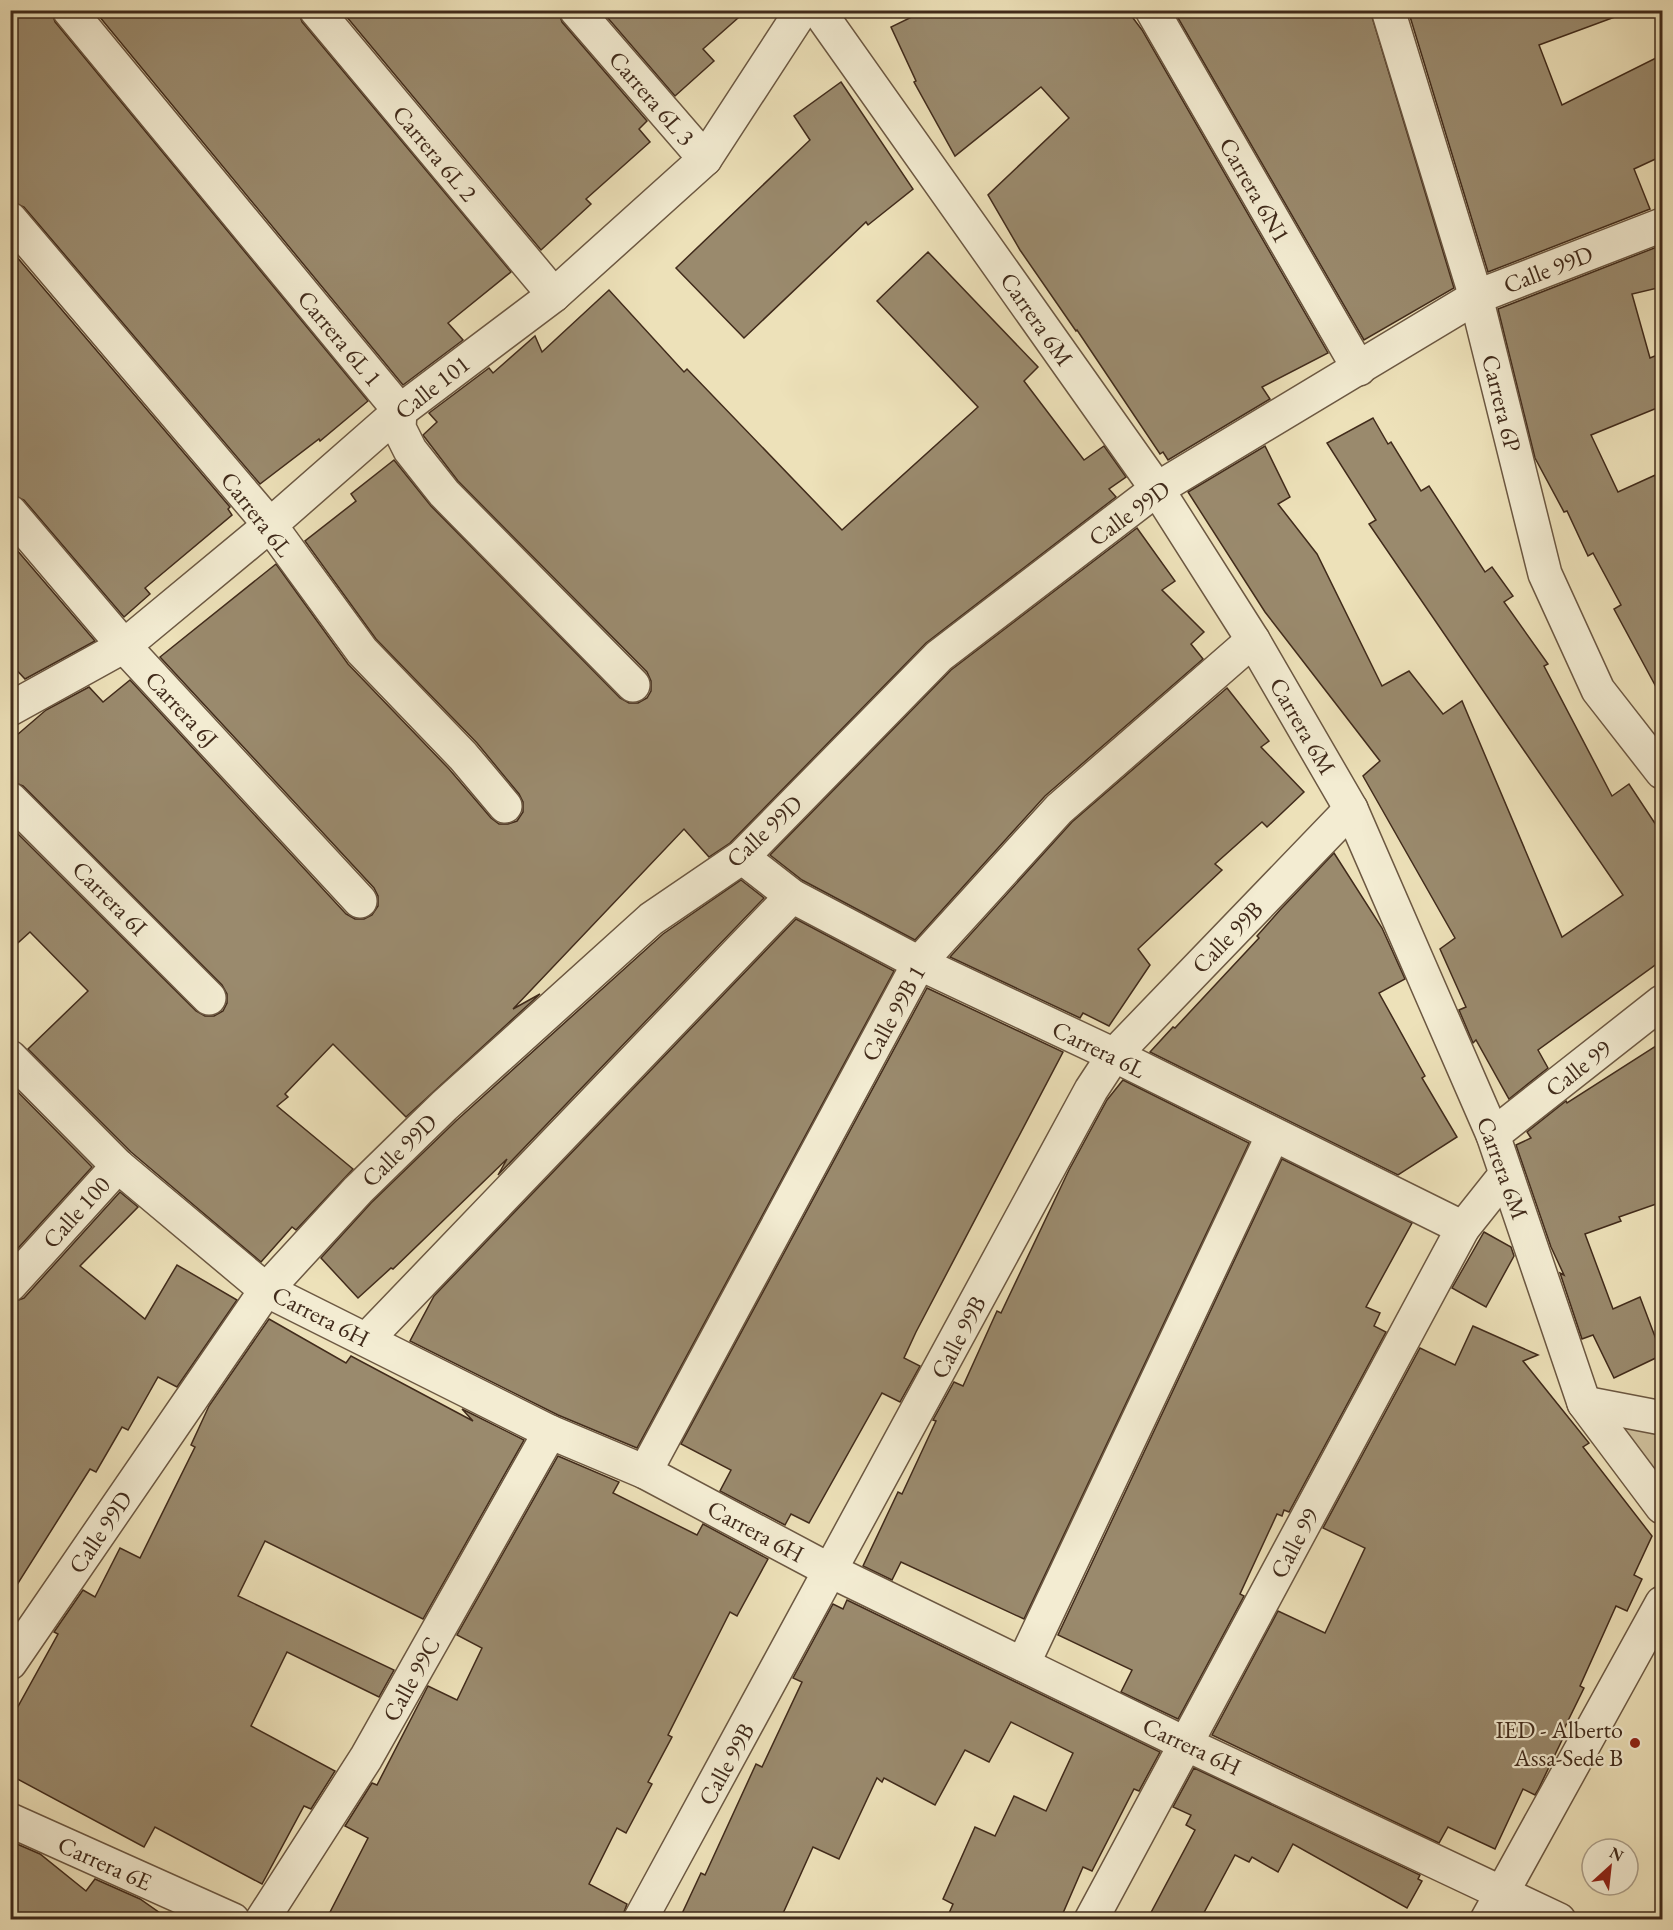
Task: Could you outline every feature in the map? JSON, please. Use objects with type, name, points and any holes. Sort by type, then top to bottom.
[{"type":"street","name":"Carrera 6L 1","points":[[69,10],[400,411]]},
{"type":"street","name":"Carrera 6L 2","points":[[316,10],[554,295]]},
{"type":"street","name":"Carrera 6L 3","points":[[576,10],[705,159]]},
{"type":"street","name":"Calle 101","points":[[10,709],[124,646],[270,525],[400,411],[554,295],[705,159],[802,10]]},
{"type":"street","name":"Carrera 6M","points":[[818,10],[1157,489],[1253,640],[1351,809],[1493,1135],[1584,1403],[1662,1507]]},
{"type":"street","name":"Carrera 6N1","points":[[1152,10],[1359,369]]},
{"type":"street","name":"Carrera 6P","points":[[1388,10],[1476,297],[1545,574],[1598,690],[1662,772]]},
{"type":"street","name":"Carrera 6L","points":[[10,219],[270,525],[362,651],[463,756],[505,806]]},
{"type":"street","name":"Calle 99D","points":[[10,1663],[266,1290],[390,1156],[651,919],[742,857],[939,656],[1157,489],[1476,297],[1662,225]]},
{"type":"street","points":[[400,411],[399,428],[410,450],[444,493],[633,685]]},
{"type":"street","name":"Carrera 6J","points":[[10,512],[124,646],[360,901]]},
{"type":"street","name":"Calle 99B 1","points":[[645,1472],[919,963],[1059,809],[1253,640]]},
{"type":"street","name":"Carrera 6I","points":[[10,799],[209,998]]},
{"type":"street","name":"Calle 99B","points":[[640,1920],[831,1572],[1090,1090],[1114,1055],[1351,809]]},
{"type":"street","name":"Carrera 6L","points":[[742,857],[792,896],[919,963],[1114,1055],[1463,1228]]},
{"type":"street","points":[[367,1339],[792,896]]},
{"type":"street","name":"Calle 99","points":[[1493,1135],[1662,1002]]},
{"type":"street","name":"Carrera 6H","points":[[10,1057],[118,1166],[266,1290],[550,1432],[645,1472],[831,1572],[1186,1744],[1502,1891],[1559,1920]]},
{"type":"street","points":[[1023,1665],[1273,1135]]},
{"type":"street","name":"Calle 100","points":[[10,1285],[118,1166]]},
{"type":"street","name":"Calle 99","points":[[1091,1920],[1463,1228],[1506,1174]]},
{"type":"street","points":[[1584,1403],[1662,1418]]},
{"type":"street","name":"Calle 99C","points":[[262,1920],[366,1758],[550,1432]]},
{"type":"street","points":[[1487,1920],[1662,1603]]},
{"type":"street","name":"Carrera 6E","points":[[10,1820],[233,1920]]},
{"type":"shaded area","points":[[1622,1426],[1662,1434],[1662,1487]]},
{"type":"building","points":[[10,10],[51,10],[55,22],[368,401],[320,441],[319,439],[260,484],[24,207],[10,201]]},
{"type":"building","points":[[94,10],[298,10],[302,22],[511,272],[448,323],[463,340],[403,385]]},
{"type":"building","points":[[341,10],[558,10],[562,22],[647,121],[639,129],[650,142],[586,199],[591,204],[541,250]]},
{"type":"building","points":[[601,10],[747,10],[703,49],[714,61],[675,96]]},
{"type":"building","points":[[926,10],[1127,10],[1142,30],[1328,353],[1262,387],[1270,399],[1168,460],[1163,452],[1160,454],[1020,250],[988,195],[1069,118],[1041,87],[955,156],[914,82],[916,81],[891,27]]},
{"type":"building","points":[[1370,10],[1454,288],[1364,340],[1174,11]]},
{"type":"building","points":[[1408,10],[1623,10],[1623,14],[1539,45],[1562,105],[1662,55],[1662,156],[1634,169],[1650,209],[1488,272]]},
{"type":"building","points":[[841,82],[913,189],[868,225],[866,222],[744,338],[676,268],[810,140],[794,116]]},
{"type":"building","points":[[1662,245],[1662,287],[1632,294],[1650,358],[1662,353],[1662,406],[1591,435],[1618,492],[1662,472],[1662,698],[1614,609],[1621,605],[1593,553],[1588,556],[1567,511],[1564,512],[1535,458],[1498,309]]},
{"type":"building","points":[[10,249],[230,507],[228,509],[232,515],[145,588],[150,594],[124,617],[24,500],[10,494]]},
{"type":"building","points":[[928,252],[1038,367],[1024,381],[1084,460],[1104,446],[1126,477],[1109,489],[1116,497],[926,643],[730,843],[709,857],[684,829],[513,1009],[540,994],[406,1117],[333,1044],[285,1094],[288,1097],[277,1106],[353,1169],[296,1230],[292,1227],[261,1262],[131,1152],[28,1049],[88,991],[30,932],[10,950],[10,826],[196,1011],[205,1016],[214,1016],[223,1011],[227,1003],[227,994],[222,985],[23,786],[10,781],[10,741],[46,710],[89,687],[103,702],[130,680],[346,914],[355,919],[364,919],[372,915],[378,906],[378,896],[374,888],[160,657],[276,564],[348,664],[449,769],[491,818],[499,824],[517,821],[523,812],[523,802],[519,794],[477,743],[376,639],[305,541],[356,501],[351,494],[394,460],[431,506],[620,698],[629,703],[638,703],[647,698],[651,691],[651,681],[647,672],[458,481],[423,435],[437,422],[429,413],[489,368],[493,373],[535,336],[542,352],[609,290],[684,372],[687,369],[842,530],[978,407],[877,301]]},
{"type":"building","points":[[1373,418],[1388,444],[1391,442],[1421,491],[1429,486],[1485,572],[1492,567],[1513,596],[1504,602],[1548,664],[1544,666],[1612,796],[1629,784],[1662,834],[1662,960],[1538,1050],[1548,1068],[1509,1099],[1476,1040],[1473,1043],[1459,1010],[1466,1007],[1440,949],[1455,938],[1363,776],[1380,761],[1265,612],[1188,492],[1265,446],[1290,497],[1278,504],[1317,554],[1382,686],[1409,671],[1443,714],[1462,701],[1562,937],[1623,895],[1369,524],[1376,520],[1327,443]]},
{"type":"building","points":[[1137,528],[1175,581],[1162,590],[1204,632],[1191,644],[1203,659],[1045,796],[915,940],[802,880],[770,855],[951,670]]},
{"type":"building","points":[[10,542],[95,641],[25,679],[10,663]]},
{"type":"building","points":[[1227,688],[1269,741],[1261,747],[1304,792],[1267,827],[1262,822],[1215,864],[1222,870],[1138,949],[1150,965],[1109,1026],[1083,1013],[1080,1018],[950,957],[1072,822]]},
{"type":"building","points":[[1334,853],[1382,928],[1405,979],[1379,993],[1425,1076],[1422,1078],[1457,1137],[1398,1175],[1150,1052],[1259,938],[1257,936]]},
{"type":"building","points":[[741,880],[764,898],[498,1175],[507,1159],[393,1269],[391,1268],[358,1298],[321,1258],[371,1203],[457,1120],[663,934]]},
{"type":"building","points":[[796,919],[894,971],[637,1448],[558,1415],[410,1341],[434,1296]]},
{"type":"building","points":[[927,988],[1063,1052],[916,1332],[904,1358],[920,1366],[900,1402],[882,1393],[809,1523],[791,1514],[785,1525],[720,1491],[731,1470],[681,1444]]},
{"type":"building","points":[[1662,1042],[1662,1202],[1619,1217],[1621,1221],[1585,1234],[1613,1309],[1640,1297],[1662,1355],[1614,1378],[1593,1335],[1582,1339],[1560,1273],[1564,1275],[1551,1247],[1516,1145],[1531,1138],[1527,1132],[1566,1101],[1567,1103]]},
{"type":"building","points":[[1123,1080],[1249,1143],[1024,1619],[901,1562],[892,1580],[863,1566],[898,1492],[902,1494],[936,1421],[933,1420],[954,1382],[963,1386],[997,1311],[1001,1313],[1069,1170],[1107,1100]]},
{"type":"building","points":[[10,1084],[92,1167],[10,1257]]},
{"type":"building","points":[[1282,1159],[1412,1223],[1366,1307],[1380,1313],[1374,1326],[1386,1332],[1289,1512],[1284,1510],[1282,1516],[1277,1514],[1240,1594],[1244,1596],[1178,1719],[1121,1692],[1132,1670],[1058,1635]]},
{"type":"building","points":[[120,1192],[138,1207],[80,1266],[145,1319],[177,1265],[237,1300],[177,1387],[158,1377],[128,1430],[122,1427],[96,1472],[90,1469],[10,1596],[10,1303],[24,1298]]},
{"type":"building","points":[[1484,1232],[1511,1247],[1514,1256],[1486,1307],[1452,1288]]},
{"type":"building","points":[[269,1319],[346,1363],[351,1356],[473,1421],[462,1409],[524,1440],[423,1619],[265,1541],[238,1596],[394,1670],[379,1697],[287,1652],[251,1726],[335,1771],[311,1809],[304,1806],[262,1884],[155,1827],[144,1847],[10,1775],[10,1721],[58,1634],[54,1632],[83,1590],[95,1597],[120,1548],[140,1558],[195,1447],[191,1445],[209,1406]]},
{"type":"building","points":[[1473,1326],[1538,1355],[1523,1361],[1589,1443],[1583,1447],[1652,1536],[1634,1575],[1642,1579],[1627,1611],[1616,1606],[1580,1686],[1584,1688],[1561,1735],[1564,1736],[1538,1790],[1535,1795],[1523,1789],[1495,1849],[1448,1827],[1439,1843],[1212,1735],[1278,1611],[1325,1633],[1365,1548],[1323,1528],[1420,1348],[1455,1365]]},
{"type":"building","points":[[558,1456],[619,1482],[613,1493],[697,1535],[703,1524],[768,1559],[737,1616],[730,1612],[668,1735],[672,1737],[648,1782],[652,1784],[626,1833],[617,1828],[589,1884],[627,1904],[621,1920],[326,1920],[368,1838],[345,1826],[372,1783],[377,1785],[428,1686],[457,1700],[482,1648],[457,1635]]},
{"type":"building","points":[[847,1600],[1160,1752],[1139,1791],[1134,1789],[1092,1871],[1083,1867],[1060,1920],[946,1920],[953,1904],[943,1899],[975,1827],[995,1836],[1014,1796],[1046,1811],[1073,1753],[1011,1722],[989,1762],[965,1750],[935,1805],[884,1778],[882,1782],[877,1778],[839,1859],[813,1847],[780,1920],[679,1920],[701,1873],[705,1875],[756,1764],[762,1767],[802,1682],[793,1678],[833,1604],[843,1609]]},
{"type":"building","points":[[1194,1768],[1420,1875],[1418,1879],[1422,1881],[1407,1908],[1293,1844],[1278,1872],[1252,1857],[1249,1862],[1235,1855],[1200,1920],[1147,1920],[1195,1830],[1186,1825],[1191,1815],[1173,1807]]},
{"type":"building","points":[[10,1841],[40,1854],[86,1891],[95,1879],[140,1899],[170,1920],[10,1920]]},
{"type":"place","name":"IED - Alberto Assa-Sede B","points":[[1635,1743]]}]
